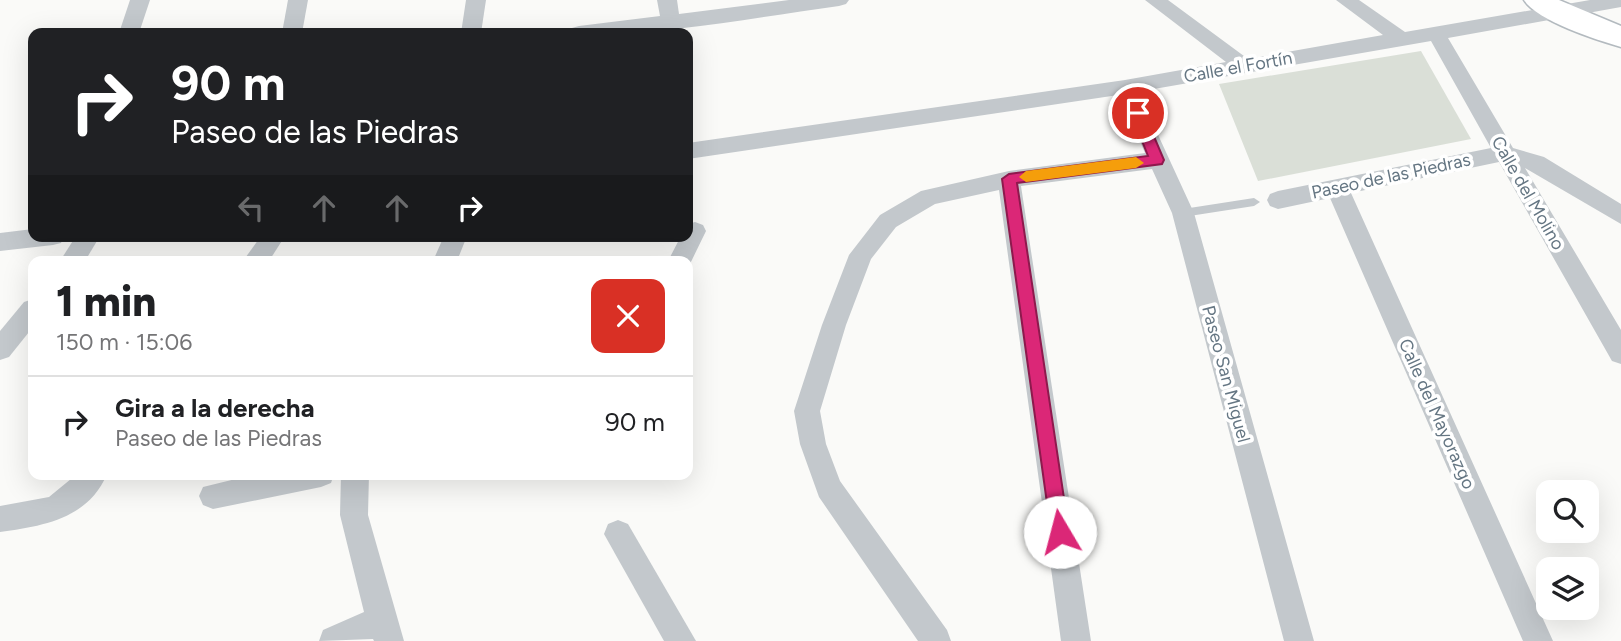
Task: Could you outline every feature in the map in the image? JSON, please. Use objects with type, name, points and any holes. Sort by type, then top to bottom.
[{"type":"street","points":[[131,28],[140,0]]},
{"type":"street","points":[[293,28],[298,0]]},
{"type":"street","points":[[472,28],[476,0]]},
{"type":"street","points":[[667,0],[670,22]]},
{"type":"street","points":[[620,28],[839,0]]},
{"type":"street","points":[[1155,0],[1244,66]]},
{"type":"street","points":[[1346,0],[1402,39]]},
{"type":"street","name":"Calle el Fortín","points":[[693,150],[1125,87],[1437,33],[1566,5],[1621,1]]},
{"type":"street","points":[[1566,5],[1619,36]]},
{"type":"street","name":"Calle del Molino","points":[[1437,33],[1621,353]]},
{"type":"street","name":"Paseo San Miguel","points":[[1138,113],[1183,213],[1299,641]]},
{"type":"street","points":[[1504,153],[1536,163],[1621,215]]},
{"type":"street","name":"Paseo de las Piedras","points":[[1278,200],[1504,153]]},
{"type":"street","points":[[936,641],[829,488],[813,444],[807,411],[834,325],[862,255],[888,221],[929,197],[1009,179],[1157,160]]},
{"type":"street","points":[[1009,179],[1076,641]]},
{"type":"street","name":"Calle del Mayorazgo","points":[[1337,188],[1538,641]]},
{"type":"street","points":[[693,235],[695,231]]},
{"type":"street","points":[[0,242],[28,239]]},
{"type":"street","points":[[259,256],[269,242]]},
{"type":"street","points":[[0,349],[28,315]]},
{"type":"street","points":[[0,519],[60,508],[76,498],[90,480]]},
{"type":"street","points":[[213,496],[292,480]]},
{"type":"street","points":[[334,641],[385,631],[354,515],[355,480]]},
{"type":"street","points":[[618,534],[681,641]]},
{"type":"lane","points":[[1183,213],[1254,202]]},
{"type":"shaded area","points":[[1421,51],[1471,139],[1258,181],[1219,84]]},
{"type":"slow traffic","points":[[1026,177],[1136,163]]},
{"type":"route","points":[[1060,532],[1009,179],[1157,160],[1138,113]]}]
